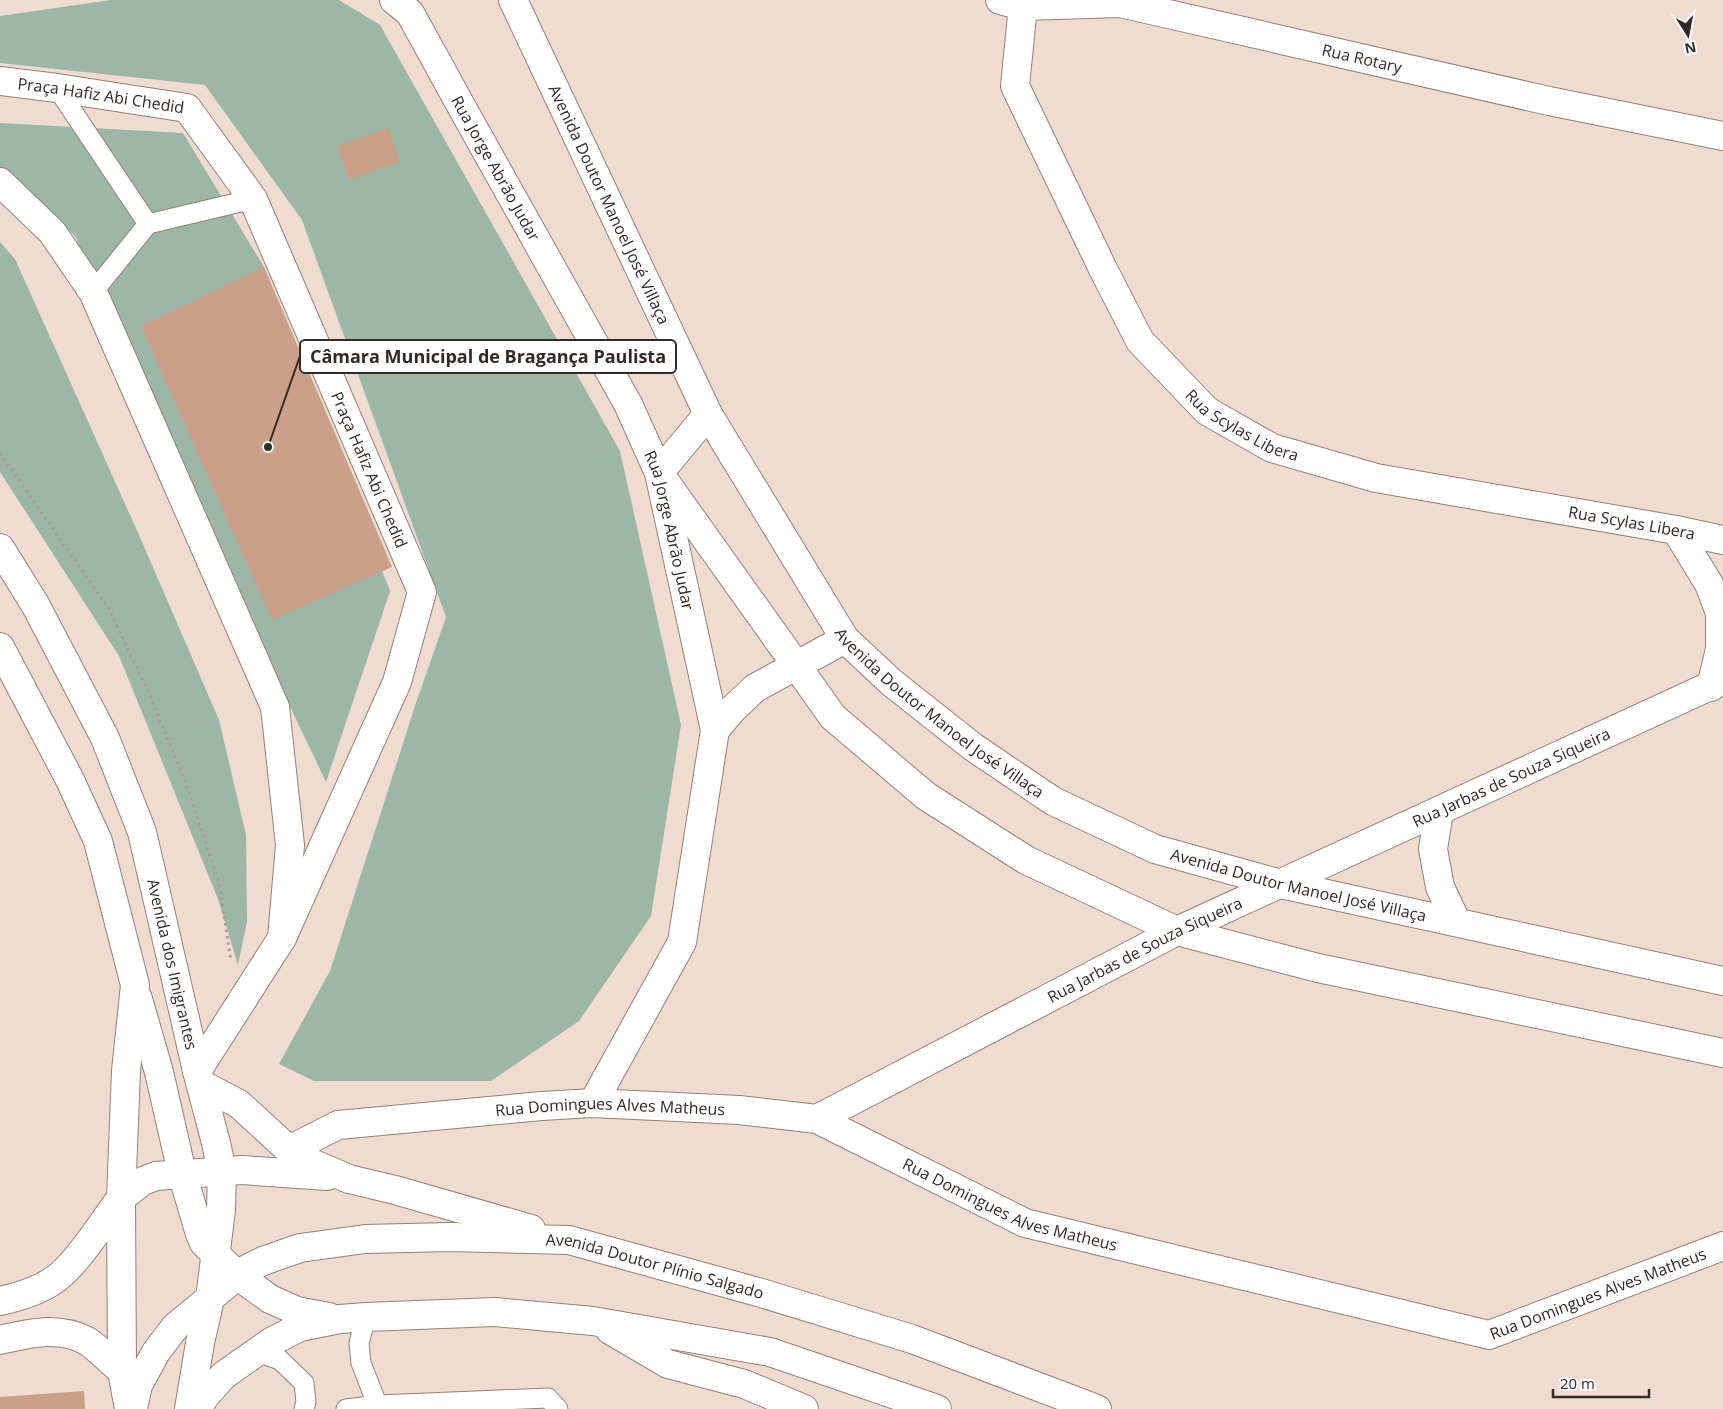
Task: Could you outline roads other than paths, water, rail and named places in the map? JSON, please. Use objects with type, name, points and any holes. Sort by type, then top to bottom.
[{"type":"street","name":"Rua Jorge Abrão Judar","points":[[394,0],[410,13],[628,404],[659,473],[716,730],[682,942],[593,1103]]},
{"type":"street","name":"Avenida Doutor Manoel José Villaça","points":[[513,0],[708,414],[845,639],[891,682],[966,741],[1053,802],[1155,849],[1281,884],[1456,921],[1723,982]]},
{"type":"street","name":"Rua Rotary","points":[[1011,3],[1120,1],[1549,101],[1723,136]]},
{"type":"street","name":"Rua Scylas Libera","points":[[1011,3],[1015,86],[1103,269],[1140,341],[1207,410],[1272,448],[1376,478],[1676,530],[1723,540]]},
{"type":"street","name":"Praça Hafiz Abi Chedid","points":[[0,81],[187,108],[253,199],[422,592],[397,682],[282,938],[199,1078]]},
{"type":"street","name":"Praça Hafiz Abi Chedid","points":[[0,182],[52,232],[93,292],[275,707],[290,845],[282,938]]},
{"type":"street","points":[[708,414],[659,473],[796,666],[833,717],[926,796],[1026,860],[1176,931],[1318,968],[1723,1053]]},
{"type":"street","points":[[1676,530],[1709,584],[1720,614],[1720,649],[1717,683]]},
{"type":"street","name":"Avenida dos Imigrantes","points":[[0,548],[36,606],[105,738],[142,832],[222,1171],[221,1210],[210,1299],[200,1343],[189,1409]]},
{"type":"street","points":[[716,730],[733,708],[755,688],[845,639]]},
{"type":"street","points":[[1,651],[70,780],[98,841],[134,985],[160,1072],[182,1173],[204,1242],[237,1275],[270,1299],[297,1311],[353,1318]]},
{"type":"street","name":"Rua Jarbas de Souza Siqueira","points":[[817,1118],[1176,931],[1717,683]]},
{"type":"street","points":[[1439,811],[1433,849],[1440,888],[1456,921]]},
{"type":"street","points":[[129,1409],[122,1371],[121,1198],[126,1071],[134,985]]},
{"type":"street","points":[[199,1078],[240,1104],[289,1150],[316,1165],[349,1178],[569,1240]]},
{"type":"street","name":"Rua Domingues Alves Matheus","points":[[289,1150],[338,1125],[542,1106],[593,1103],[739,1110],[817,1118],[1025,1223],[1490,1335],[1723,1246]]},
{"type":"street","points":[[0,1301],[24,1295],[53,1282],[72,1263],[121,1198],[144,1181],[156,1176],[242,1170],[349,1178]]},
{"type":"street","name":"Avenida Doutor Plínio Salgado","points":[[133,1409],[138,1384],[156,1352],[175,1327],[237,1275],[263,1261],[300,1248],[365,1239],[449,1237],[569,1240],[758,1292],[912,1339],[1097,1409]]},
{"type":"street","points":[[197,1409],[205,1396],[224,1375],[272,1342],[300,1327],[353,1318],[495,1312],[593,1320],[770,1352],[937,1409]]},
{"type":"street","points":[[593,1320],[668,1364],[744,1384],[804,1409]]},
{"type":"street","points":[[0,1340],[30,1332],[63,1332],[87,1342],[122,1371]]},
{"type":"lane","points":[[57,88],[148,224]]},
{"type":"lane","points":[[93,292],[148,224],[253,199]]},
{"type":"lane","points":[[353,1318],[360,1343],[361,1363],[379,1407]]},
{"type":"lane","points":[[257,1352],[280,1360],[304,1383],[306,1402],[304,1409]]},
{"type":"lane","points":[[346,1409],[548,1398],[558,1409]]},
{"type":"place","name":"Câmara Municipal de Bragança Paulista","points":[[268,447]]}]
